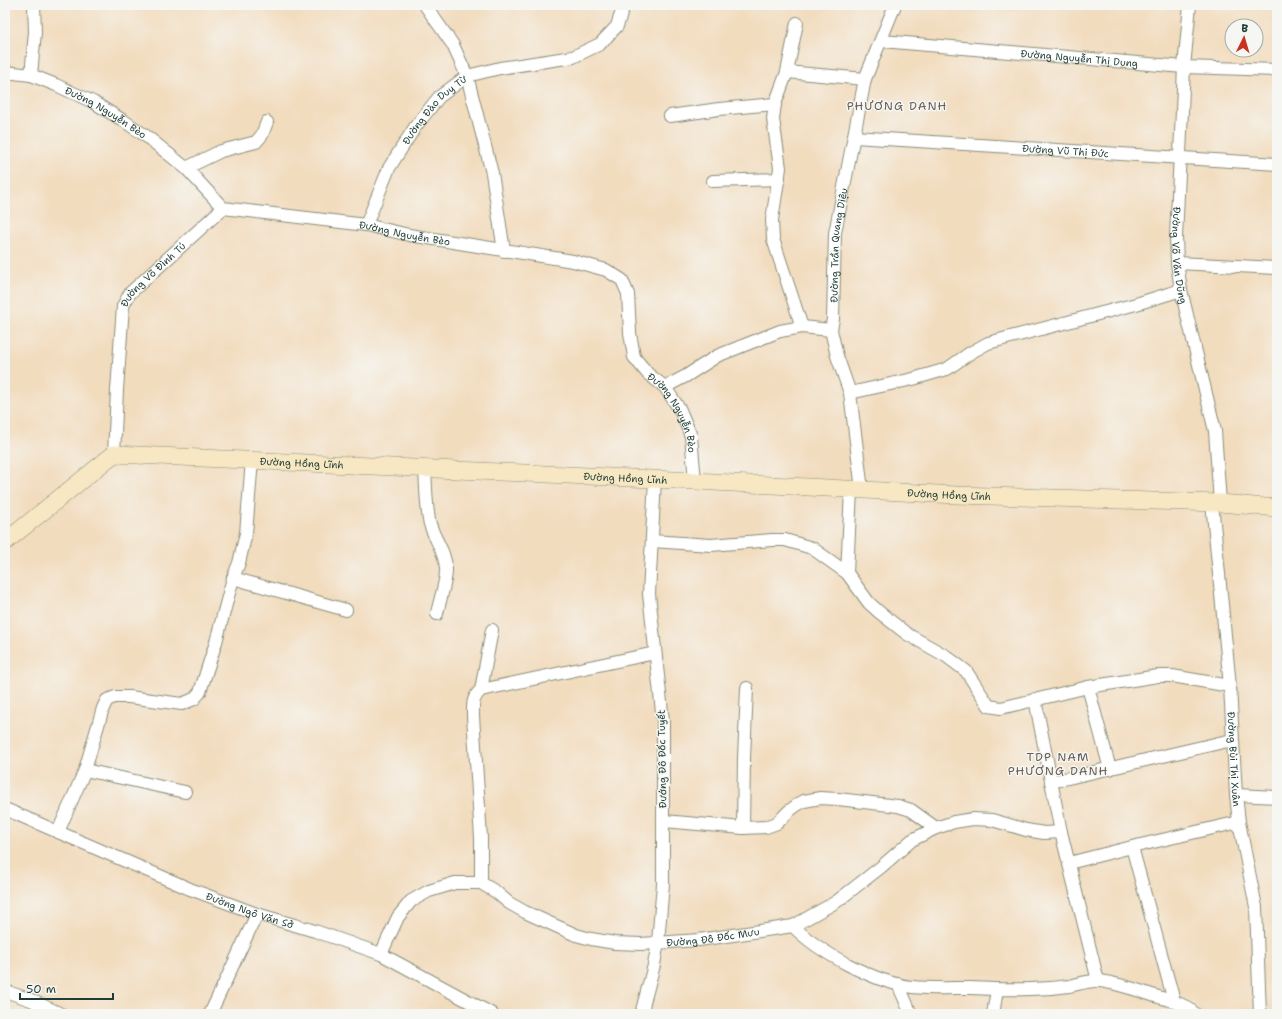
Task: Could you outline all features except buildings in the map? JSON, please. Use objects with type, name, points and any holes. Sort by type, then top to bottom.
[{"type":"street","points":[[31,75],[35,32],[34,5]]},
{"type":"street","points":[[425,5],[453,45],[467,76],[492,173],[504,251]]},
{"type":"street","name":"Đường Đào Duy Từ","points":[[366,225],[389,168],[415,127],[439,97],[467,76],[500,68],[573,56],[600,44],[617,26],[624,5]]},
{"type":"street","name":"Đường Trần Quang Diệu","points":[[846,573],[857,490],[850,393],[837,356],[831,330],[833,319],[835,233],[865,79],[882,41],[895,5]]},
{"type":"street","name":"Đường Võ Văn Dũng","points":[[1190,5],[1184,66],[1176,238],[1177,263],[1215,432],[1216,503]]},
{"type":"street","points":[[797,23],[787,72],[775,104],[773,125],[779,159],[779,179],[772,228],[773,239],[802,327]]},
{"type":"street","name":"Đường Nguyễn Thị Dung","points":[[882,41],[1184,66],[1277,70]]},
{"type":"street","name":"Đường Nguyễn Bèo","points":[[5,72],[31,75],[93,102],[146,136],[186,168],[223,208],[366,225],[409,235],[573,261],[606,270],[622,280],[628,294],[630,333],[634,357],[648,374],[664,387],[680,410],[691,436],[695,481]]},
{"type":"street","points":[[787,72],[865,79]]},
{"type":"street","points":[[670,116],[719,109],[775,104]]},
{"type":"street","points":[[186,168],[221,151],[256,142],[262,134],[267,122]]},
{"type":"street","name":"Đường Vũ Thị Đức","points":[[854,137],[1277,164]]},
{"type":"street","points":[[713,182],[779,179]]},
{"type":"street","name":"Đường Võ Đình Tú","points":[[114,454],[117,382],[123,306],[130,293],[223,208]]},
{"type":"street","points":[[1177,263],[1277,268]]},
{"type":"street","points":[[850,393],[914,379],[947,369],[988,343],[1136,304],[1182,290]]},
{"type":"street","points":[[664,387],[686,376],[717,356],[780,331],[802,327],[831,330]]},
{"type":"street","points":[[5,542],[114,454]]},
{"type":"street","name":"Đường Hồng Lĩnh","points":[[114,454],[655,479],[956,495],[1216,503],[1277,508]]},
{"type":"street","points":[[58,832],[85,770],[102,708],[107,700],[115,697],[129,697],[182,704],[194,699],[200,692],[216,642],[246,533],[252,460]]},
{"type":"street","points":[[425,468],[429,520],[446,562],[447,570],[436,614]]},
{"type":"street","name":"Đướng Đô Đốc Tuyết","points":[[641,1014],[654,965],[658,942],[663,884],[663,721],[649,594],[655,479]]},
{"type":"street","name":"Đường Bùi Thị Xuân","points":[[1216,503],[1230,686],[1236,795],[1256,907],[1260,1014]]},
{"type":"street","points":[[652,541],[711,545],[785,540],[812,548],[846,573],[869,603],[879,612],[907,634],[946,656],[966,671],[989,706],[1001,708],[1088,687],[1158,676],[1172,676],[1230,686]]},
{"type":"street","points":[[233,578],[346,610]]},
{"type":"street","points":[[481,690],[492,630]]},
{"type":"street","points":[[381,954],[398,917],[411,902],[430,891],[455,883],[481,883],[481,838],[473,708],[475,695],[481,690],[655,653]]},
{"type":"street","points":[[1088,687],[1110,768]]},
{"type":"street","points":[[743,828],[747,688]]},
{"type":"street","points":[[1034,699],[1061,832],[1098,981]]},
{"type":"street","points":[[1051,782],[1232,740]]},
{"type":"street","points":[[85,770],[185,792]]},
{"type":"street","points":[[1236,795],[1277,797]]},
{"type":"street","points":[[664,822],[743,828],[766,827],[778,823],[797,805],[820,798],[898,806],[911,810],[936,828]]},
{"type":"street","name":"Đường Ngô Văn Sở","points":[[5,809],[190,890],[257,914],[315,931],[381,954],[492,1014]]},
{"type":"street","name":"Đường Đô Đốc Mưu","points":[[481,883],[496,892],[509,903],[525,912],[591,939],[641,944],[707,939],[793,926],[836,902],[881,867],[912,840],[936,828],[954,822],[973,819],[992,820],[1032,831],[1044,833],[1061,832]]},
{"type":"street","points":[[1069,863],[1240,822]]},
{"type":"street","points":[[1132,847],[1174,1001]]},
{"type":"street","points":[[210,1014],[257,914]]},
{"type":"street","points":[[793,926],[802,936],[866,974],[898,984],[912,987],[997,990],[1056,988],[1098,981],[1130,988],[1174,1001],[1191,1010],[1195,1014]]},
{"type":"street","points":[[898,984],[911,1014]]},
{"type":"street","points":[[993,1014],[997,990]]},
{"type":"street","points":[[5,991],[31,1000],[61,1014]]},
{"type":"district","name":"PHƯƠNG DANH","points":[[897,106]]},
{"type":"district","name":"TDP NAM PHƯƠNG DANH","points":[[1058,764]]}]
